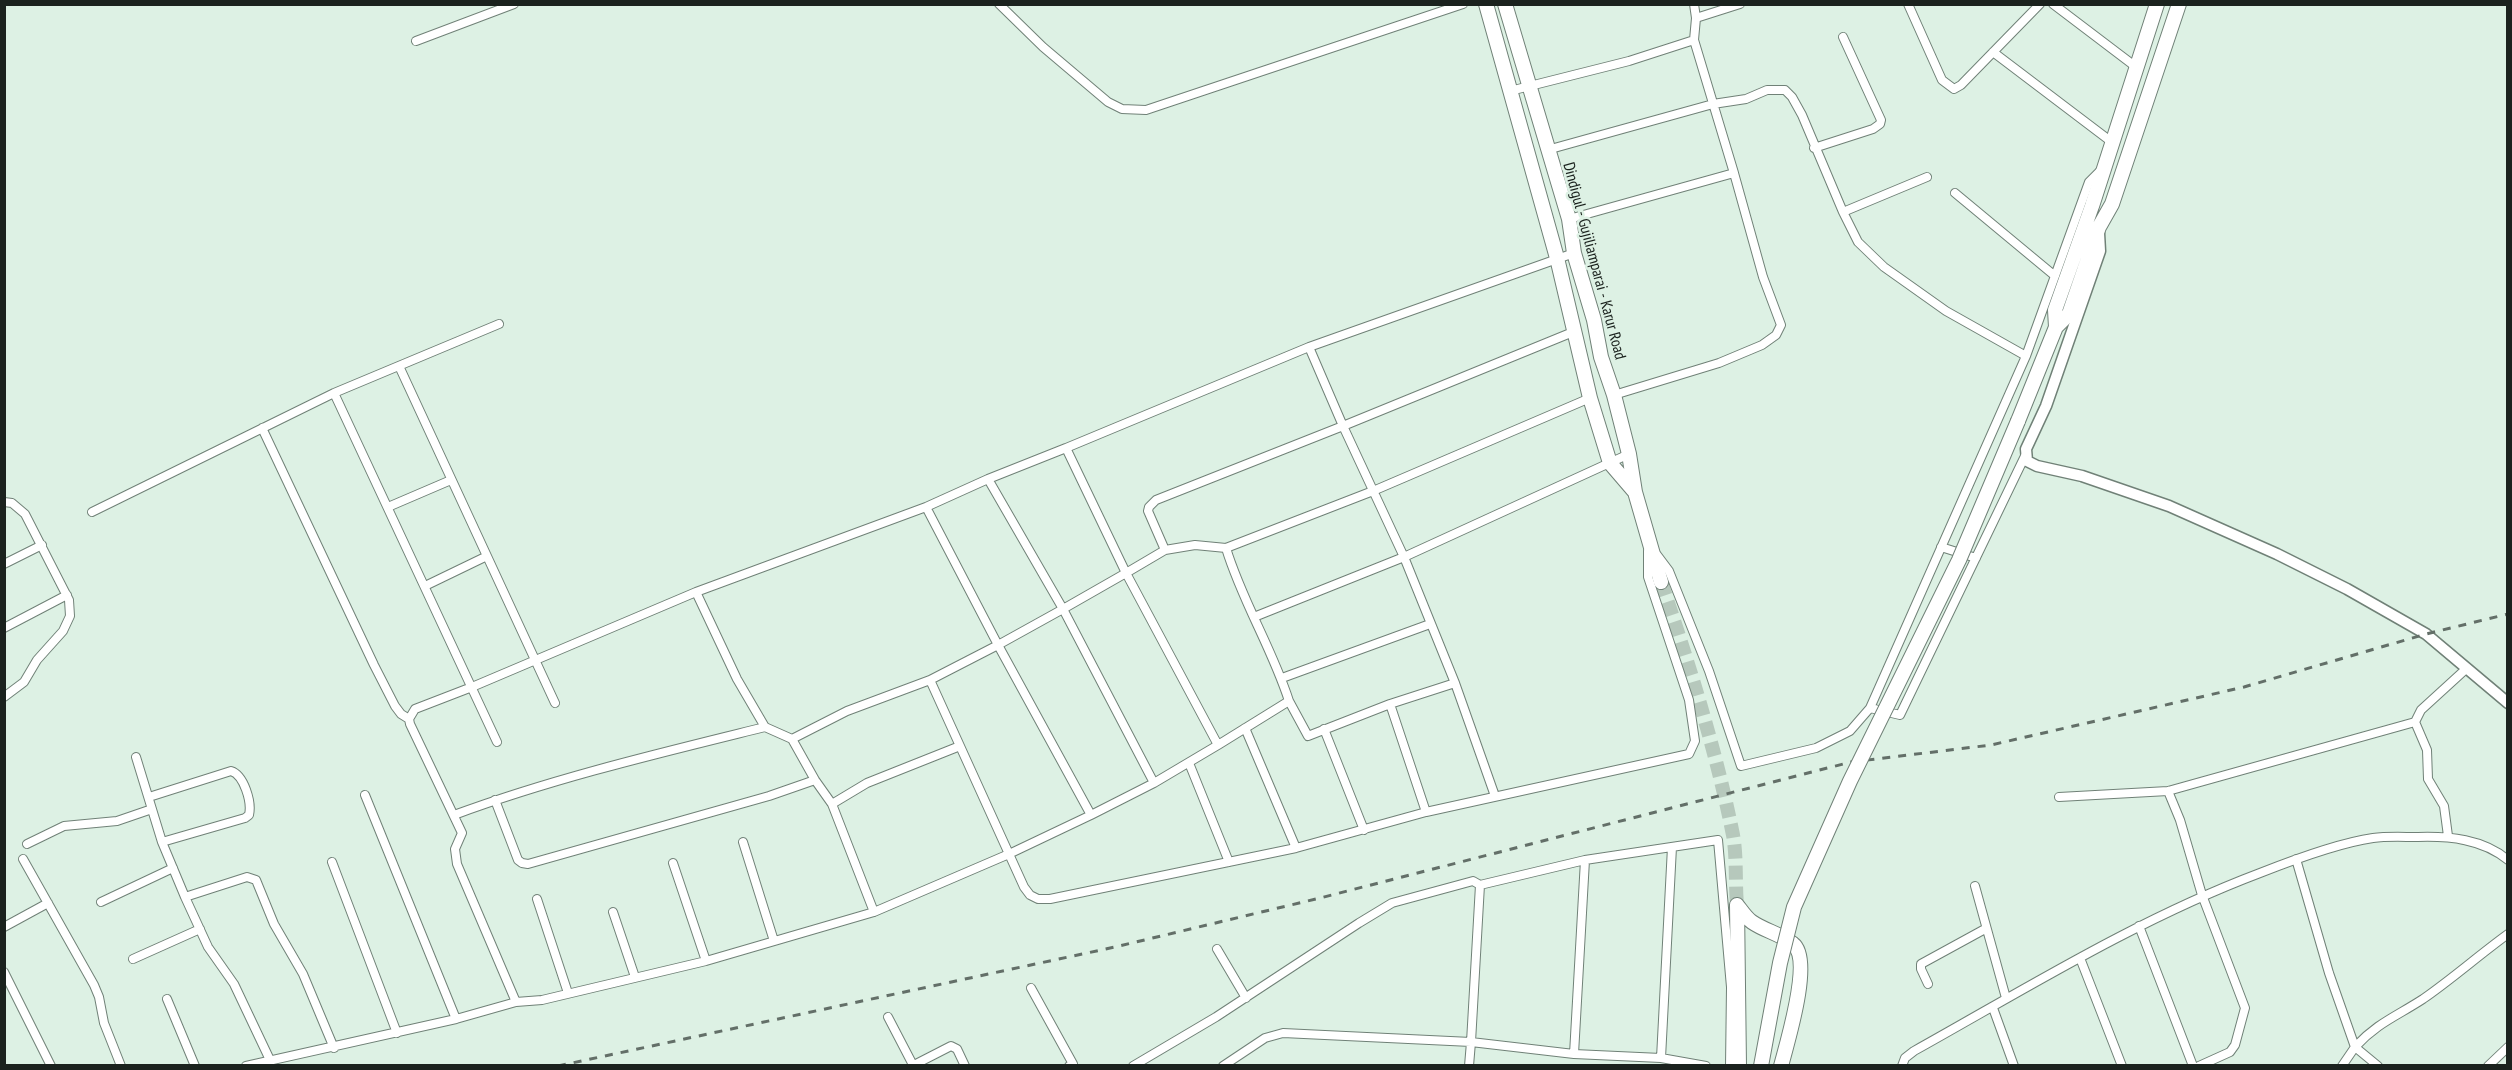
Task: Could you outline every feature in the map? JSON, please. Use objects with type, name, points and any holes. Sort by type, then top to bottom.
[{"type":"main road","name":"Dindigul - Gujiliamparai - Karur Road","points":[[1486,4],[1557,258],[1573,332],[1610,464],[1635,492]]},
{"type":"main road","points":[[1761,1065],[1794,907],[1850,781],[1959,560],[2018,421],[2055,327],[2055,310],[2113,143],[2157,4]]},
{"type":"main road","points":[[2055,327],[2069,314],[2099,227],[2112,204],[2179,4]]},
{"type":"main road","name":"Dindigul - Gujiliamparai - Karur Road","points":[[1509,6],[1547,150],[1569,219],[1574,253],[1594,320],[1601,357],[1614,395],[1648,543],[1661,582]]},
{"type":"main road","points":[[1739,1065],[1737,904],[1749,921],[1795,944],[1799,952],[1801,975],[1781,1065]]},
{"type":"street","points":[[416,41],[514,4]]},
{"type":"street","points":[[999,4],[1043,47],[1108,102],[1122,109],[1146,110],[1463,4]]},
{"type":"street","points":[[1614,395],[1719,363],[1762,345],[1776,334],[1781,325],[1763,277],[1694,40],[1696,18],[1694,4]]},
{"type":"street","points":[[1696,18],[1740,4]]},
{"type":"street","points":[[1908,4],[1942,80],[1947,86],[1954,88],[1960,85],[2040,4]]},
{"type":"street","points":[[2053,4],[2136,67]]},
{"type":"street","points":[[1814,148],[1873,129],[1880,124],[1881,120],[1843,37]]},
{"type":"street","points":[[1510,92],[1629,61],[1694,40]]},
{"type":"street","points":[[1993,52],[2113,143]]},
{"type":"street","points":[[1547,150],[1713,104],[1746,99],[1767,90],[1785,90],[1792,97],[1802,115],[1814,148],[1858,242],[1884,267],[1946,311],[2026,356]]},
{"type":"street","points":[[1648,543],[1669,571],[1709,671],[1741,766],[1816,748],[1850,731],[1870,708],[2026,356],[2089,182],[2106,164]]},
{"type":"street","points":[[1569,219],[1734,173]]},
{"type":"street","points":[[1843,212],[1927,177]]},
{"type":"street","points":[[1955,194],[2055,276]]},
{"type":"street","points":[[1870,708],[1900,715],[2025,456],[2046,406],[2100,251],[2099,227]]},
{"type":"street","points":[[409,719],[415,709],[535,662],[696,592],[926,507],[988,479],[1309,347],[1574,253]]},
{"type":"street","points":[[92,512],[334,393],[499,324]]},
{"type":"street","points":[[1165,550],[1148,511],[1152,503],[1573,332]]},
{"type":"street","points":[[1309,347],[1404,558],[1455,683],[1495,796]]},
{"type":"street","points":[[399,366],[485,557],[555,703]]},
{"type":"street","points":[[334,393],[497,742]]},
{"type":"street","points":[[792,739],[847,711],[930,680],[999,645],[1165,550],[1195,545],[1226,548],[1373,491],[1590,398]]},
{"type":"street","points":[[262,428],[394,706],[409,719],[462,833],[455,849],[457,864],[516,1002]]},
{"type":"street","points":[[1066,448],[1126,573],[1218,744]]},
{"type":"street","points":[[1254,617],[1404,558],[1629,454]]},
{"type":"street","points":[[2025,456],[2027,461],[2037,466],[2082,476],[2169,506],[2277,554],[2389,611],[2426,634],[2508,703]]},
{"type":"street","points":[[988,479],[1063,609],[1154,783]]},
{"type":"street","points":[[388,507],[451,480]]},
{"type":"street","points":[[4,502],[12,503],[25,514],[67,595],[70,616],[63,631],[37,660],[24,682],[4,697]]},
{"type":"street","points":[[926,507],[1090,815]]},
{"type":"street","points":[[930,680],[1030,895],[1038,899],[1050,899],[1296,848],[1426,812],[1689,754],[1695,741],[1689,700],[1648,577],[1648,543]]},
{"type":"street","points":[[4,564],[42,545]]},
{"type":"street","points":[[1941,547],[1976,558]]},
{"type":"street","points":[[1226,548],[1235,578],[1281,678],[1289,701],[1308,736],[1390,704],[1455,683]]},
{"type":"street","points":[[425,586],[485,557]]},
{"type":"street","points":[[696,592],[737,679],[765,727],[792,739],[815,780],[832,804],[874,912]]},
{"type":"street","points":[[4,628],[67,595]]},
{"type":"street","points":[[1281,678],[1430,624]]},
{"type":"street","points":[[2059,797],[2168,791],[2415,722],[2421,710],[2467,668]]},
{"type":"street","points":[[246,1065],[334,1048],[516,1002],[542,1000],[706,961],[874,912],[1009,854],[1154,783],[1289,701]]},
{"type":"street","points":[[1390,704],[1426,812]]},
{"type":"street","points":[[2415,722],[2427,750],[2428,779],[2444,806],[2448,836]]},
{"type":"street","points":[[454,815],[495,800],[677,748],[765,727]]},
{"type":"street","points":[[1245,728],[1296,848]]},
{"type":"street","points":[[1324,729],[1364,830]]},
{"type":"street","points":[[832,804],[867,783],[960,746]]},
{"type":"street","points":[[136,757],[162,843],[185,897],[208,947],[234,984],[270,1060]]},
{"type":"street","points":[[1189,763],[1229,862]]},
{"type":"street","points":[[149,797],[231,771],[241,779],[250,806],[249,815],[245,818],[162,843]]},
{"type":"street","points":[[495,800],[518,860],[528,864],[769,796],[815,780]]},
{"type":"street","points":[[2168,791],[2180,820],[2202,895],[2245,1008],[2238,1037],[2230,1052],[2199,1065]]},
{"type":"street","points":[[365,795],[456,1019]]},
{"type":"street","points":[[27,844],[64,826],[117,821],[152,808]]},
{"type":"street","points":[[1902,1065],[1909,1055],[1993,1008],[2006,998],[2139,926],[2202,895],[2296,859],[2373,838],[2448,836],[2494,849],[2508,860]]},
{"type":"street","points":[[1133,1065],[1246,998],[1392,903],[1473,881],[1480,885],[1585,860],[1718,840],[1731,977],[1730,1065]]},
{"type":"street","points":[[743,842],[774,941]]},
{"type":"street","points":[[1661,1058],[1672,847]]},
{"type":"street","points":[[23,859],[94,985],[104,1023],[121,1065]]},
{"type":"street","points":[[2296,859],[2329,973],[2355,1047],[2378,1065]]},
{"type":"street","points":[[1574,1054],[1585,860]]},
{"type":"street","points":[[332,862],[397,1033]]},
{"type":"street","points":[[673,863],[706,961]]},
{"type":"street","points":[[101,902],[173,868]]},
{"type":"street","points":[[185,897],[247,877],[256,880],[273,924],[303,974],[334,1048]]},
{"type":"street","points":[[1468,1065],[1480,885]]},
{"type":"street","points":[[1975,886],[1985,929],[2006,998]]},
{"type":"street","points":[[537,899],[568,993]]},
{"type":"street","points":[[4,927],[48,903]]},
{"type":"street","points":[[613,912],[635,977]]},
{"type":"street","points":[[2139,926],[2193,1065]]},
{"type":"street","points":[[133,959],[200,929]]},
{"type":"street","points":[[1928,984],[1921,964],[1985,929]]},
{"type":"street","points":[[2342,1065],[2368,1033],[2391,1016],[2422,999],[2508,934]]},
{"type":"street","points":[[1217,949],[1246,998]]},
{"type":"street","points":[[2080,958],[2122,1065]]},
{"type":"street","points":[[4,972],[51,1065]]},
{"type":"street","points":[[1031,988],[1072,1065]]},
{"type":"street","points":[[167,999],[195,1065]]},
{"type":"street","points":[[1993,1008],[2014,1065]]},
{"type":"street","points":[[888,1017],[912,1065],[951,1046],[957,1049],[965,1065]]},
{"type":"street","points":[[1223,1065],[1265,1038],[1283,1033],[1471,1042],[1574,1054],[1661,1058],[1706,1065]]},
{"type":"street","points":[[2488,1065],[2508,1047]]},
{"type":"tunnel","points":[[1661,582],[1682,644],[1719,771],[1734,843],[1737,905]]},
{"type":"railway","points":[[558,1066],[1115,947],[1320,898],[1851,762],[1991,745],[2244,687],[2426,634],[2508,614]]}]
